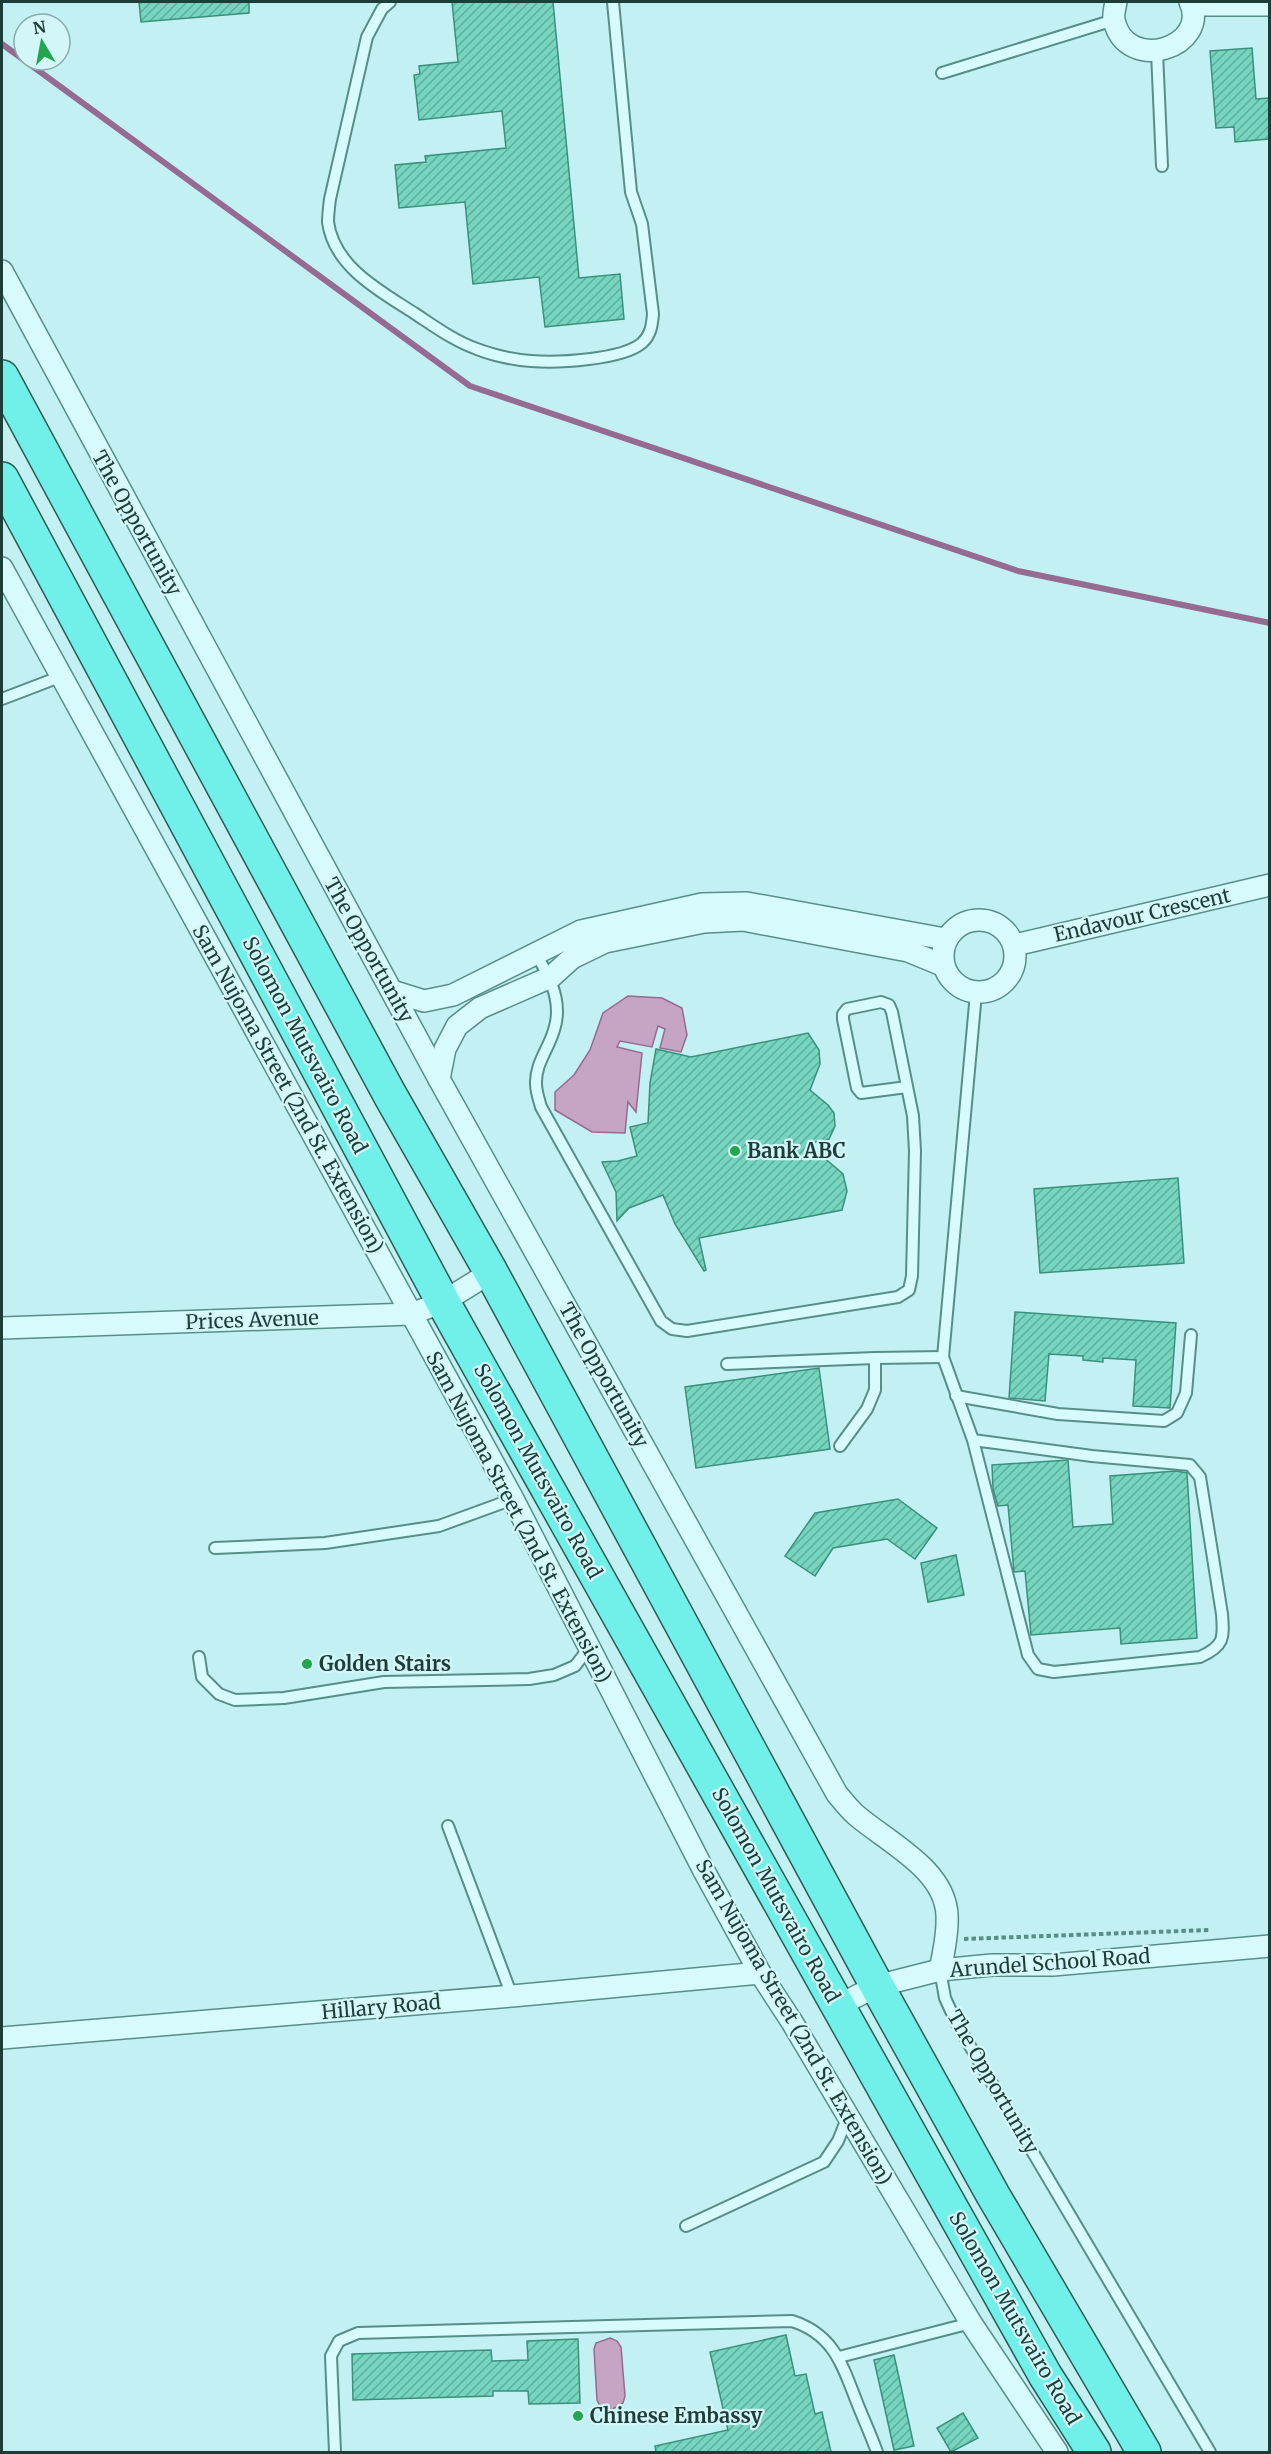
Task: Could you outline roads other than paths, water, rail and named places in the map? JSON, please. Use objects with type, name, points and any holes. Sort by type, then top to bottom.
[{"type":"highway","points":[[2,377],[384,1085],[491,1272],[877,1986],[993,2195],[1143,2452]]},
{"type":"highway","name":"Solomon Mutsvairo Road","points":[[2,479],[443,1302],[1045,2375],[1094,2452]]},
{"type":"street","points":[[1115,11],[1122,37],[1137,49],[1156,52],[1172,47],[1185,37],[1192,22],[1191,3],[1269,5]]},
{"type":"street","name":"The Opportunity","points":[[2,271],[440,1080],[837,1794],[855,1814],[926,1870],[941,1888],[947,1912],[946,1940],[940,1970]]},
{"type":"street","name":"Sam Nujoma Street (2nd St. Extension)","points":[[2,568],[513,1499],[704,1871],[760,1973],[792,2022],[971,2323],[1057,2452]]},
{"type":"street","name":"Endavour Crescent","points":[[1015,945],[1269,885]]},
{"type":"street","points":[[392,991],[424,1001],[453,995],[581,931],[702,904],[747,903],[945,939]]},
{"type":"street","points":[[440,1080],[445,1049],[456,1026],[480,1008],[551,977],[572,958],[605,942],[704,922],[743,920],[908,951],[942,965],[954,985],[976,993],[999,988],[1010,975],[1014,969],[1015,945],[1003,927],[982,919],[961,924],[945,939],[942,965]]},
{"type":"street","name":"Prices Avenue","points":[[2,1328],[411,1314],[443,1302],[491,1272]]},
{"type":"street","name":"Arundel School Road","points":[[837,2006],[877,1986],[940,1970],[992,1965],[1053,1965],[1269,1946]]},
{"type":"street","name":"Hillary Road","points":[[2,2038],[760,1973]]},
{"type":"lane","points":[[390,2],[381,9],[367,37],[330,199],[328,221],[332,238],[342,256],[363,280],[456,340],[479,350],[530,361],[592,359],[628,352],[644,342],[652,329],[653,314],[642,224],[631,192],[613,2]]},
{"type":"lane","points":[[942,73],[1115,11]]},
{"type":"lane","points":[[1156,52],[1162,166]]},
{"type":"lane","points":[[2,699],[62,676]]},
{"type":"lane","points":[[536,955],[551,977],[558,1007],[554,1030],[542,1054],[536,1083],[541,1107],[662,1321],[672,1329],[687,1331],[898,1298],[909,1290],[912,1276],[915,1151],[913,1116],[892,1012],[888,1005],[881,1002],[847,1009],[843,1014],[843,1020],[857,1088],[861,1093],[907,1087]]},
{"type":"lane","points":[[973,1440],[1092,1456],[1190,1465],[1200,1477],[1224,1636],[1215,1650],[1200,1657],[1054,1672],[1038,1669],[1028,1655],[973,1440],[943,1357],[976,993]]},
{"type":"lane","points":[[956,1396],[1058,1414],[1164,1421],[1177,1413],[1186,1393],[1191,1335]]},
{"type":"lane","points":[[727,1364],[943,1357]]},
{"type":"lane","points":[[840,1446],[867,1409],[875,1390],[875,1358]]},
{"type":"lane","points":[[215,1548],[325,1543],[440,1526],[513,1499]]},
{"type":"lane","points":[[199,1656],[202,1677],[219,1694],[235,1700],[284,1698],[384,1682],[529,1679],[554,1675],[575,1666],[590,1648]]},
{"type":"lane","points":[[448,1826],[512,1996]]},
{"type":"lane","name":"The Opportunity","points":[[940,1970],[945,1998],[957,2024],[1210,2452]]},
{"type":"lane","points":[[686,2226],[824,2162],[838,2141],[848,2116]]},
{"type":"lane","points":[[335,2452],[331,2356],[339,2341],[358,2333],[792,2321],[808,2326],[821,2336],[839,2357],[877,2452]]},
{"type":"lane","points":[[839,2357],[971,2323]]},
{"type":"waterway","points":[[2,44],[470,386],[1018,571],[1270,623]]},
{"type":"place","name":"Bank ABC","points":[[735,1151]]},
{"type":"place","name":"Golden Stairs","points":[[307,1664]]},
{"type":"place","name":"Chinese Embassy","points":[[578,2416]]}]
